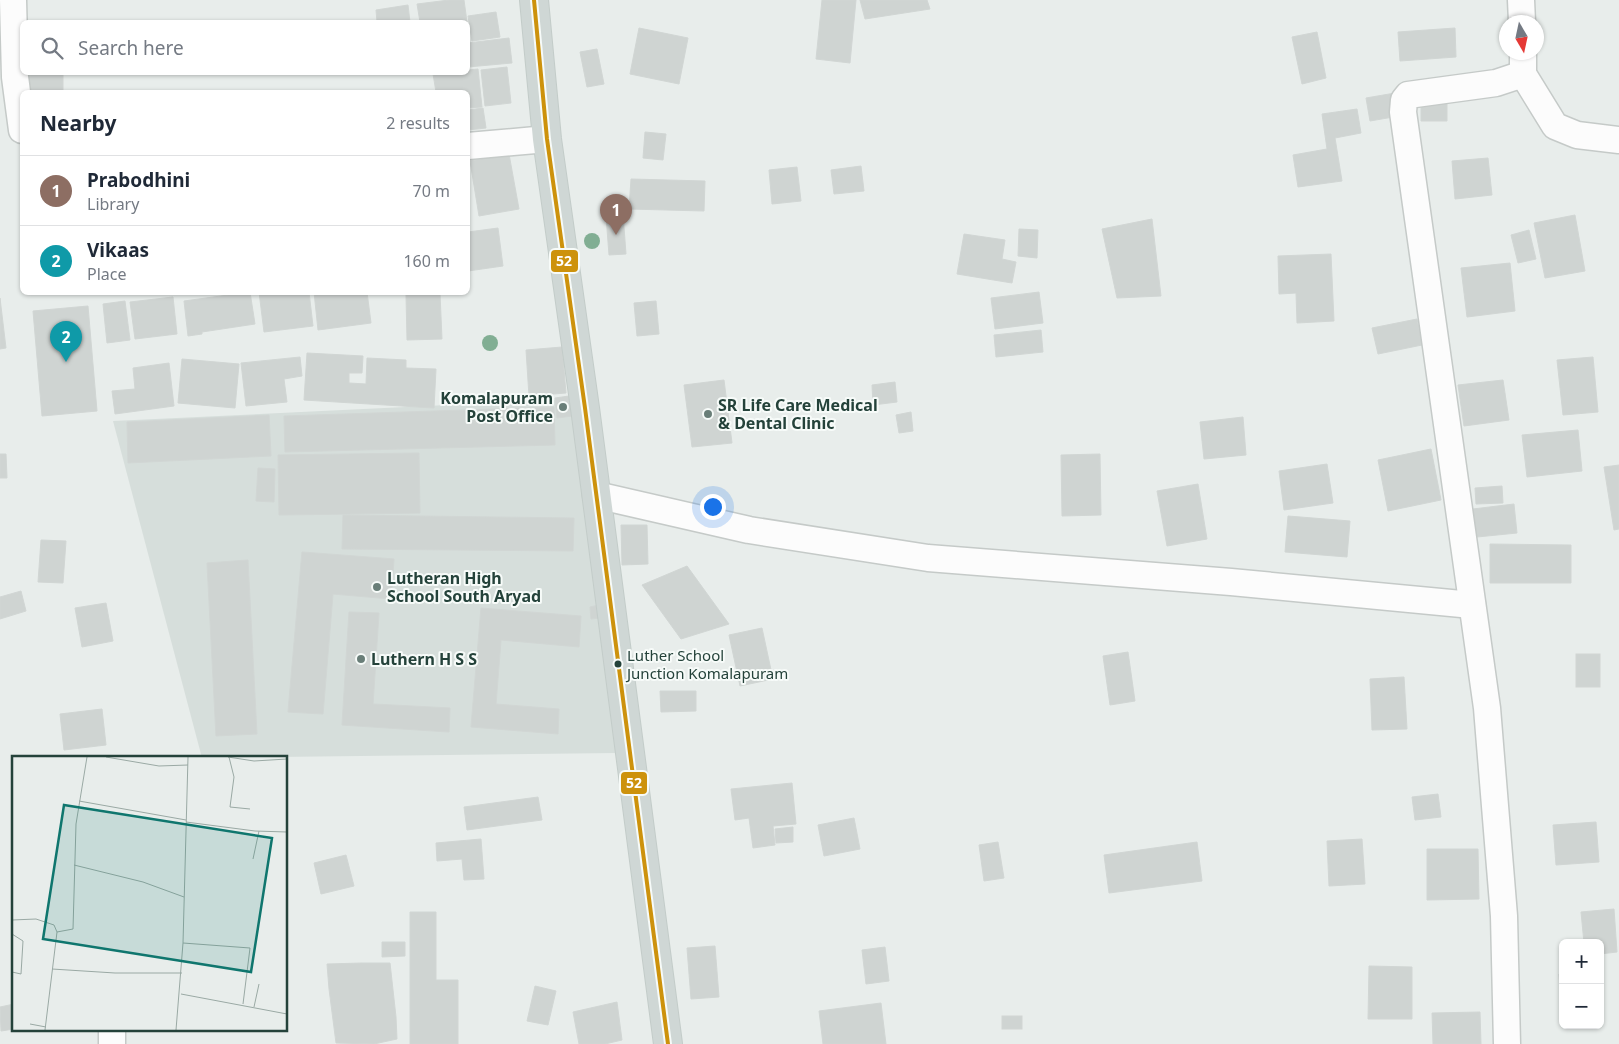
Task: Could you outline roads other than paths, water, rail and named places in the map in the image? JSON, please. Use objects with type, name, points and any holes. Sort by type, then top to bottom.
[{"type":"main road","points":[[534,0],[547,139],[668,1044]]},
{"type":"street","points":[[13,0],[7,42],[15,77],[20,115]]},
{"type":"street","points":[[1521,0],[1522,15]]},
{"type":"street","points":[[1507,1044],[1504,916],[1487,708],[1403,112],[1404,100],[1408,95],[1496,83],[1523,63],[1555,126],[1577,135],[1619,140]]},
{"type":"street","points":[[470,146],[547,139]]},
{"type":"street","points":[[596,495],[749,530],[928,558],[1221,581],[1472,605]]},
{"type":"place","name":"Prabodhini","points":[[616,235]]},
{"type":"place","name":"Vikaas","points":[[66,362]]},
{"type":"place","name":"Komalapuram Post Office","points":[[563,407]]},
{"type":"place","name":"SR Life Care Medical & Dental Clinic","points":[[708,414]]},
{"type":"place","name":"Lutheran High School South Aryad","points":[[377,587]]},
{"type":"place","name":"Luthern H S S","points":[[361,659]]},
{"type":"place","name":"Luther School Junction Komalapuram","points":[[618,664]]}]
